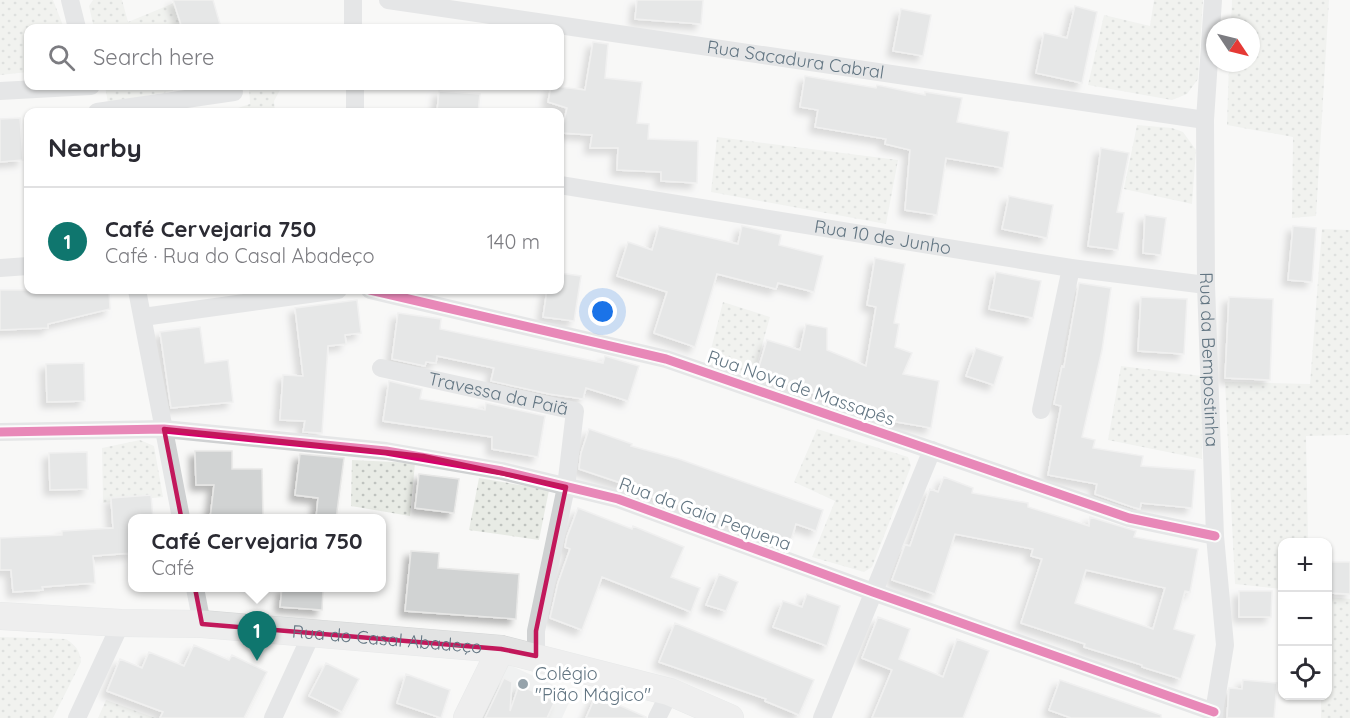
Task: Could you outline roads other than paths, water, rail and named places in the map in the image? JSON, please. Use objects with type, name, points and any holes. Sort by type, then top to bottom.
[{"type":"street","points":[[70,0],[76,24]]},
{"type":"street","points":[[353,0],[353,24]]},
{"type":"street","name":"Rua Sacadura Cabral","points":[[388,0],[551,24]]},
{"type":"street","name":"Rua da Bempostinha","points":[[1213,0],[1205,120],[1206,285],[1215,537],[1224,645],[1214,715]]},
{"type":"street","name":"Rua Sacadura Cabral","points":[[564,26],[1205,120]]},
{"type":"street","points":[[0,91],[24,90]]},
{"type":"street","points":[[92,90],[96,108]]},
{"type":"street","points":[[355,90],[356,108]]},
{"type":"street","points":[[124,108],[234,92]]},
{"type":"street","name":"Rua 10 de Junho","points":[[564,186],[1071,268],[1206,285]]},
{"type":"street","points":[[0,268],[24,266]]},
{"type":"street","points":[[1041,410],[1071,268]]},
{"type":"street","points":[[138,294],[181,514]]},
{"type":"street","points":[[143,317],[309,294]]},
{"type":"street","name":"Rua Nova de Massapês","points":[[387,294],[666,359],[1129,518],[1215,537]]},
{"type":"street","name":"Travessa da Paiã","points":[[381,368],[575,411],[566,487]]},
{"type":"street","name":"Rua da Gaia Pequena","points":[[0,432],[164,429],[423,456],[502,471],[618,499],[1214,715]]},
{"type":"street","points":[[822,718],[932,450]]},
{"type":"street","points":[[536,656],[536,631],[566,487]]},
{"type":"street","points":[[196,592],[202,624]]},
{"type":"street","name":"Rua do Casal Abadeço","points":[[0,616],[121,623],[202,624],[501,649],[536,656],[670,692],[730,718]]},
{"type":"street","points":[[77,718],[121,623]]},
{"type":"street","points":[[273,718],[312,633]]},
{"type":"street","points":[[467,718],[501,649]]},
{"type":"street","points":[[657,718],[670,692]]},
{"type":"place","name":"Café Cervejaria 750","points":[[257,661]]},
{"type":"place","name":"Colégio \"Pião Mágico\"","points":[[523,684]]}]
